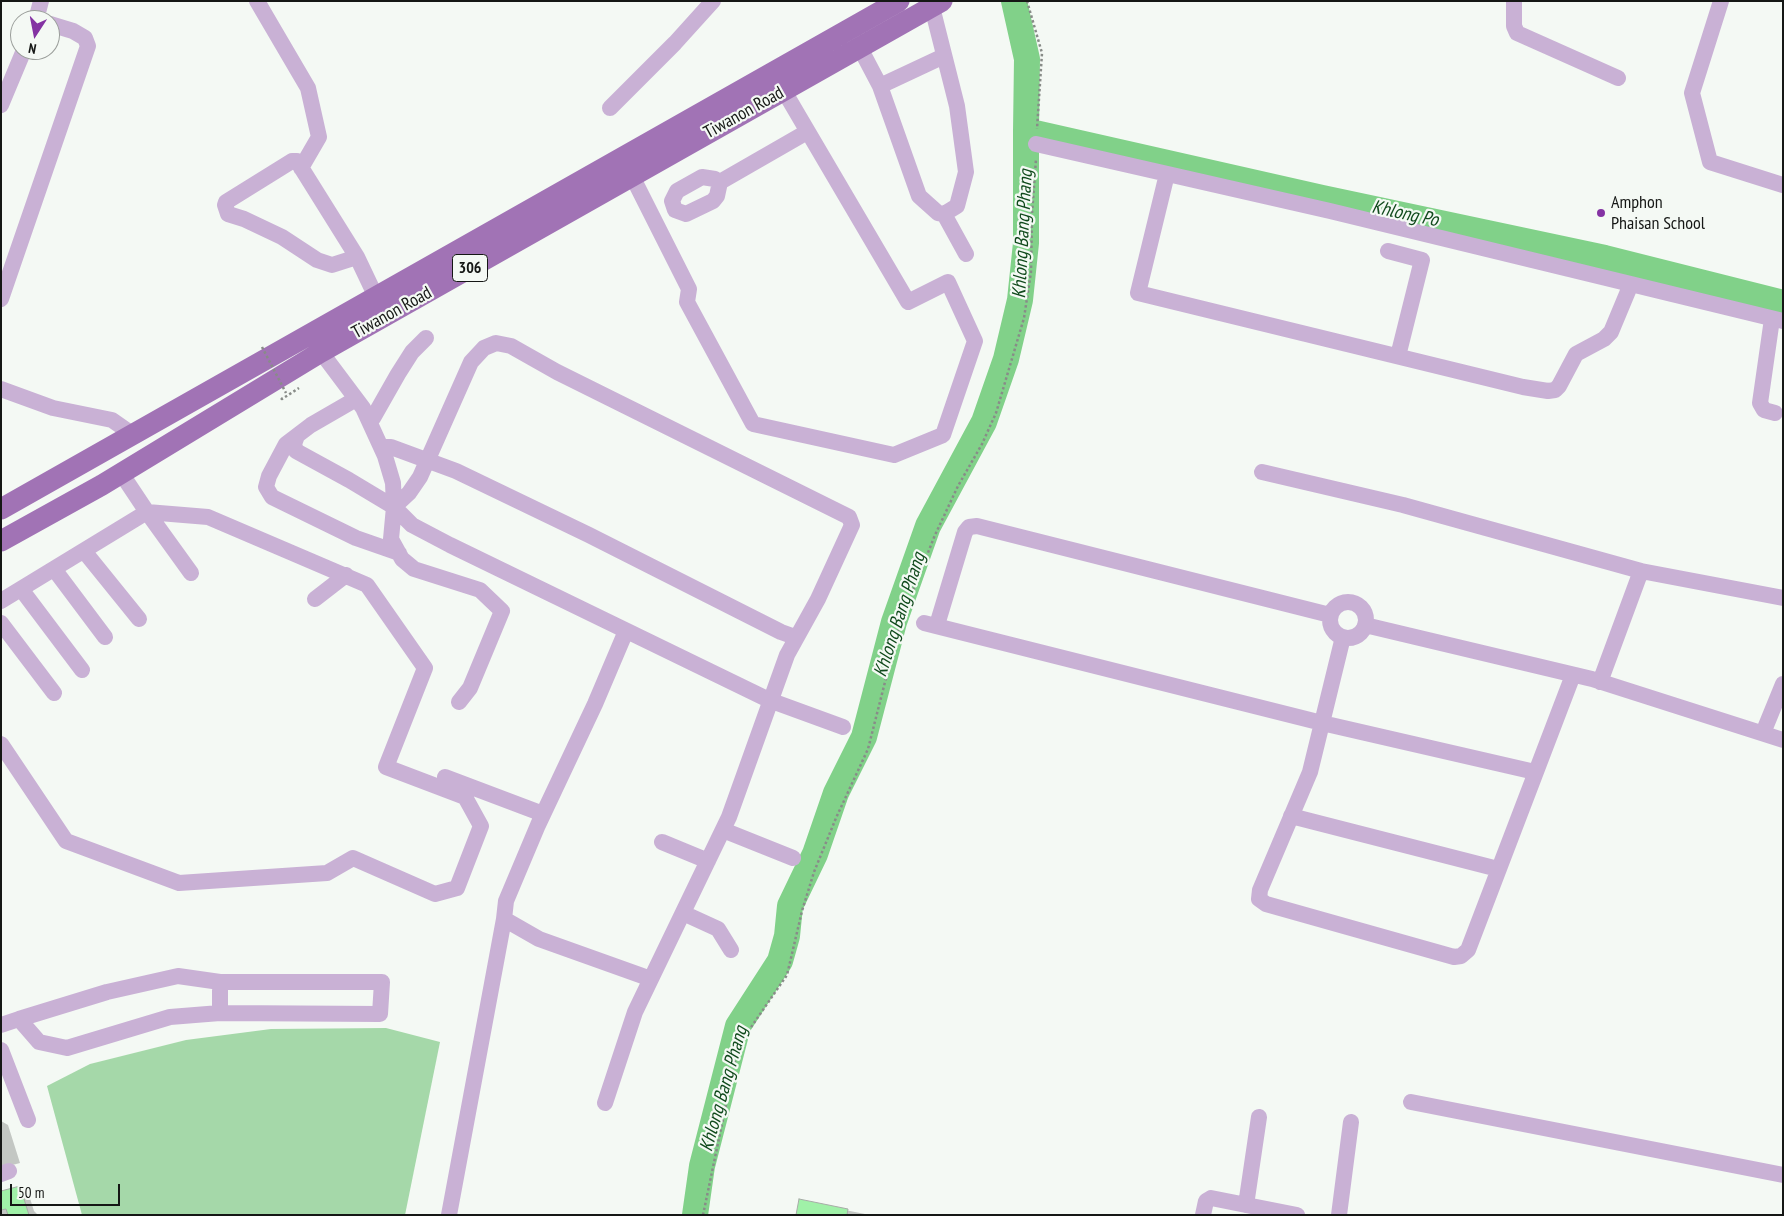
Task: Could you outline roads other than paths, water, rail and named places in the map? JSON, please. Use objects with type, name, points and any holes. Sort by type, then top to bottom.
[{"type":"main road","name":"Tiwanon Road","points":[[1,508],[899,1]]},
{"type":"main road","name":"Tiwanon Road","points":[[1,542],[122,473],[327,349],[937,4]]},
{"type":"main road","points":[[323,327],[327,349]]},
{"type":"street","points":[[257,1],[308,88],[319,137],[301,168]]},
{"type":"street","points":[[610,108],[675,43],[712,1]]},
{"type":"street","points":[[1514,1],[1514,26],[1517,33],[1618,78]]},
{"type":"street","points":[[1721,1],[1692,93],[1710,162],[1783,185]]},
{"type":"street","points":[[860,48],[880,86],[919,196],[938,213],[944,214],[956,206],[966,172],[957,106],[944,56],[937,4]]},
{"type":"street","points":[[1,299],[88,46],[85,38],[73,31],[60,27]]},
{"type":"street","points":[[880,86],[944,56]]},
{"type":"street","points":[[1,105],[20,60]]},
{"type":"street","points":[[632,176],[689,290],[687,302],[752,424],[894,454],[943,435],[975,341],[948,282],[908,302],[784,91]]},
{"type":"street","points":[[720,182],[715,179],[702,178],[677,191],[673,196],[672,206],[680,213],[693,212],[717,196],[720,182],[808,132]]},
{"type":"street","points":[[1036,144],[1340,213],[1777,320],[1760,403],[1764,410],[1775,413]]},
{"type":"street","points":[[358,257],[332,265],[317,260],[282,237],[244,219],[228,214],[224,205],[292,161],[297,161],[358,257],[376,297]]},
{"type":"street","points":[[1167,174],[1138,293],[1523,386],[1548,391],[1555,390],[1576,354],[1611,332],[1630,284]]},
{"type":"street","points":[[653,217],[672,206]]},
{"type":"street","points":[[944,214],[966,254]]},
{"type":"street","points":[[1388,250],[1422,260],[1398,356]]},
{"type":"street","points":[[369,421],[373,418],[412,352],[426,338]]},
{"type":"street","points":[[394,507],[409,493],[429,461],[471,362],[484,348],[496,343],[510,346],[557,372],[849,517],[852,525],[818,599],[781,668],[729,817],[635,1012],[605,1103]]},
{"type":"street","points":[[327,349],[369,421],[381,447],[393,483],[394,507],[391,538],[402,559],[414,569],[480,590],[502,612],[470,688],[459,702]]},
{"type":"street","points":[[1,389],[53,408],[112,420],[132,434]]},
{"type":"street","points":[[356,399],[311,425],[286,444],[269,476],[266,487],[272,497],[356,538],[399,553]]},
{"type":"street","points":[[297,436],[294,444],[296,452],[349,480],[394,507],[412,525],[769,700],[843,727]]},
{"type":"street","points":[[381,447],[391,447],[456,471],[796,638]]},
{"type":"street","points":[[1262,472],[1403,505],[1641,571],[1783,598]]},
{"type":"street","points":[[122,473],[191,573]]},
{"type":"street","points":[[1,601],[148,512],[208,517],[368,585],[425,668],[386,766],[465,797],[481,826],[457,888],[435,894],[353,858],[327,874],[179,883],[66,841],[1,744]]},
{"type":"street","points":[[1330,615],[977,526],[969,526],[965,532],[931,624],[1322,723],[1535,772]]},
{"type":"street","points":[[84,551],[139,619]]},
{"type":"street","points":[[54,569],[105,637]]},
{"type":"street","points":[[1600,682],[1641,571]]},
{"type":"street","points":[[315,599],[346,576]]},
{"type":"street","points":[[20,589],[82,670]]},
{"type":"street","points":[[1348,602],[1353,603],[1364,611],[1366,625],[1357,636],[1343,638],[1332,629],[1330,615],[1339,605],[1348,602]]},
{"type":"street","points":[[1,623],[54,693]]},
{"type":"street","points":[[1366,625],[1600,682],[1783,740]]},
{"type":"street","points":[[449,1215],[506,901],[543,814],[596,704],[626,631]]},
{"type":"street","points":[[1343,638],[1310,772],[1260,890],[1259,899],[1266,904],[1454,957],[1462,956],[1468,950],[1573,675]]},
{"type":"street","points":[[1764,733],[1783,684]]},
{"type":"street","points":[[445,777],[543,814]]},
{"type":"street","points":[[1291,816],[1498,869]]},
{"type":"street","points":[[723,830],[793,858]]},
{"type":"street","points":[[662,842],[708,861]]},
{"type":"street","points":[[683,913],[718,929],[731,950]]},
{"type":"street","points":[[504,919],[539,939],[651,979]]},
{"type":"street","points":[[1,1025],[19,1019],[107,992],[178,976],[220,982],[382,982],[380,1014],[220,1013],[170,1017],[67,1048],[39,1042],[19,1019]]},
{"type":"street","points":[[220,982],[220,1013]]},
{"type":"street","points":[[1,1050],[28,1120]]},
{"type":"street","points":[[1412,1102],[1783,1175]]},
{"type":"street","points":[[1246,1205],[1259,1117]]},
{"type":"street","points":[[1339,1215],[1351,1122]]},
{"type":"street","points":[[1203,1215],[1206,1201],[1211,1198],[1297,1215]]},
{"type":"waterway","name":"Khlong Bang Phang","points":[[695,1215],[702,1166],[738,1026],[780,961],[787,936],[790,906],[815,854],[836,793],[864,737],[894,622],[928,526],[984,422],[1006,359],[1020,300],[1026,243],[1027,59],[1014,1]]},
{"type":"waterway","name":"Khlong Po","points":[[1026,131],[1322,198],[1605,258],[1783,303]]},
{"type":"place","name":"Amphon Phaisan School","points":[[1601,213]]}]
